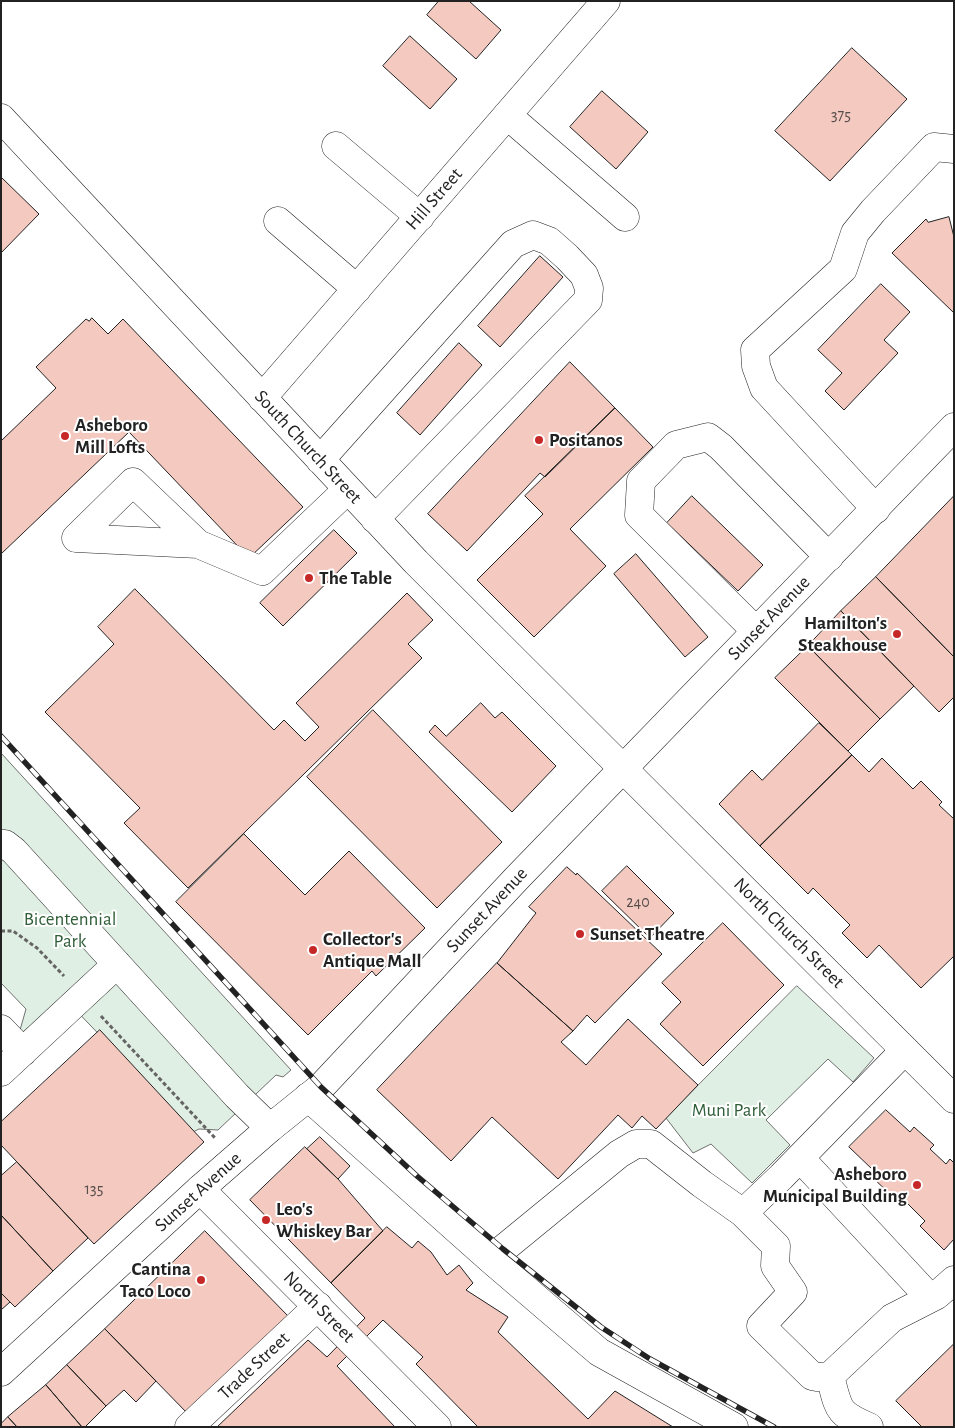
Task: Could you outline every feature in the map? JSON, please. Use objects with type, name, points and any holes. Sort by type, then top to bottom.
[{"type":"street","name":"Hill Street","points":[[262,398],[606,1]]},
{"type":"street","points":[[507,115],[626,217]]},
{"type":"street","name":"South Church Street","points":[[1,118],[416,562],[623,768]]},
{"type":"street","points":[[336,146],[420,216]]},
{"type":"street","points":[[876,509],[764,388],[756,366],[755,350],[843,269],[855,234],[872,211],[934,148],[954,149]]},
{"type":"street","points":[[278,221],[357,289]]},
{"type":"street","points":[[320,460],[513,244],[532,235],[549,241],[584,275],[589,288],[588,300],[375,519]]},
{"type":"street","name":"Sunset Avenue","points":[[1,1372],[200,1189],[320,1087],[517,878],[876,509],[954,426]]},
{"type":"street","points":[[756,631],[639,515],[641,481],[676,445],[708,437],[829,557]]},
{"type":"street","points":[[198,544],[262,571],[348,490]]},
{"type":"street","name":"North Church Street","points":[[623,768],[954,1099]]},
{"type":"street","points":[[1,844],[14,851],[237,1096],[270,1128]]},
{"type":"street","points":[[1,1072],[117,964]]},
{"type":"street","points":[[1,1029],[23,1052]]},
{"type":"street","points":[[743,1213],[800,1158],[905,1050]]},
{"type":"street","points":[[308,1097],[599,1352],[734,1427]]},
{"type":"street","points":[[490,1258],[619,1154],[636,1144],[651,1144],[743,1213],[776,1246],[775,1266],[793,1292],[761,1326],[812,1376],[830,1376],[892,1318],[937,1295],[954,1280]]},
{"type":"street","points":[[800,1158],[930,1298]]},
{"type":"street","name":"North Street","points":[[200,1189],[437,1427]]},
{"type":"street","name":"Trade Street","points":[[189,1427],[318,1306]]},
{"type":"street","points":[[830,1376],[839,1409],[854,1420],[869,1427]]},
{"type":"path","points":[[1,931],[13,931],[37,948],[217,1139]]},
{"type":"green space","name":"Bicentennial Park","points":[[1,753],[291,1070],[283,1077],[276,1075],[218,1130],[199,1129],[193,1132],[65,999],[25,1036],[20,1030],[26,1009],[1,983]]},
{"type":"green space","name":"Muni Park","points":[[797,986],[874,1058],[853,1082],[828,1059],[766,1120],[790,1145],[752,1183],[711,1144],[693,1153],[666,1118]]},
{"type":"building","points":[[439,1],[469,1],[501,30],[476,59],[427,15]]},
{"type":"building","points":[[410,36],[457,79],[430,109],[383,66]]},
{"type":"building","points":[[852,48],[907,99],[830,181],[775,131]]},
{"type":"building","points":[[602,91],[648,132],[616,169],[570,127]]},
{"type":"building","points":[[1,177],[39,214],[1,253]]},
{"type":"building","points":[[949,217],[954,237],[954,313],[892,253],[926,219],[928,222]]},
{"type":"building","points":[[540,256],[563,277],[500,347],[478,326]]},
{"type":"building","points":[[881,284],[910,312],[884,340],[898,353],[844,410],[825,391],[842,373],[818,350]]},
{"type":"building","name":"Asheboro Mill Lofts","points":[[92,318],[108,334],[123,319],[303,507],[249,558],[129,432],[1,554],[1,441],[56,388],[36,367],[86,319],[89,321]]},
{"type":"building","points":[[459,343],[482,365],[420,435],[397,413]]},
{"type":"building","name":"Positanos","points":[[570,362],[615,408],[545,477],[540,473],[467,551],[428,514]]},
{"type":"building","points":[[615,408],[653,447],[570,529],[606,566],[534,637],[477,580],[543,514],[525,496]]},
{"type":"building","points":[[692,496],[763,565],[738,591],[667,523]]},
{"type":"building","points":[[954,496],[954,657],[876,577]]},
{"type":"building","name":"The Table","points":[[334,530],[357,553],[283,626],[260,603]]},
{"type":"building","points":[[636,554],[708,637],[685,657],[614,574]]},
{"type":"building","name":"Hamilton's Steakhouse","points":[[876,577],[954,657],[954,697],[939,712],[841,611]]},
{"type":"building","points":[[135,589],[274,730],[284,720],[305,741],[319,727],[296,703],[407,593],[433,620],[408,644],[422,658],[188,888],[124,823],[140,808],[45,712],[114,644],[98,627]]},
{"type":"building","points":[[841,611],[914,686],[880,719],[808,646]]},
{"type":"building","points":[[808,646],[880,719],[848,751],[775,678]]},
{"type":"building","points":[[481,703],[495,718],[502,712],[556,766],[512,812],[429,732],[435,725],[446,736]]},
{"type":"building","points":[[373,710],[502,842],[437,908],[307,777]]},
{"type":"building","points":[[819,723],[852,755],[760,846],[719,804],[752,770],[762,780]]},
{"type":"building","points":[[852,755],[869,772],[882,758],[913,789],[921,781],[942,802],[939,805],[954,819],[954,956],[921,988],[879,945],[867,958],[842,933],[850,925],[813,888],[808,894],[760,846]]},
{"type":"building","name":"Collector's Antique Mall","points":[[244,834],[305,895],[349,851],[425,928],[376,976],[372,971],[308,1035],[176,902]]},
{"type":"building","points":[[627,866],[674,913],[650,938],[602,891]]},
{"type":"building","name":"Sunset Theatre","points":[[567,867],[576,875],[577,873],[662,954],[595,1023],[587,1015],[573,1031],[497,963],[536,913],[529,907]]},
{"type":"building","points":[[723,923],[784,985],[703,1066],[660,1024],[681,1002],[662,983]]},
{"type":"building","points":[[497,963],[573,1031],[561,1042],[586,1065],[628,1019],[698,1085],[656,1129],[642,1116],[632,1128],[618,1115],[558,1179],[492,1117],[451,1161],[377,1090]]},
{"type":"building","points":[[100,1030],[204,1142],[94,1244],[1,1145],[1,1122]]},
{"type":"building","name":"Asheboro Municipal Building","points":[[886,1110],[910,1132],[914,1127],[934,1145],[930,1149],[946,1164],[950,1159],[954,1163],[954,1239],[944,1250],[920,1226],[925,1221],[899,1195],[895,1199],[869,1174],[873,1170],[849,1147]]},
{"type":"building","points":[[320,1137],[350,1166],[338,1179],[307,1149]]},
{"type":"building","points":[[305,1147],[338,1179],[383,1231],[331,1283],[250,1200]]},
{"type":"building","points":[[17,1162],[88,1238],[53,1271],[1,1215],[1,1176]]},
{"type":"building","points":[[1,1215],[53,1271],[15,1307],[1,1293]]},
{"type":"building","points":[[387,1227],[412,1248],[418,1241],[431,1252],[447,1275],[459,1265],[473,1283],[466,1290],[508,1317],[498,1332],[588,1419],[615,1391],[673,1427],[478,1427],[416,1364],[423,1357],[383,1320],[337,1366],[395,1427],[217,1427],[308,1340],[327,1357],[365,1318],[331,1283]]},
{"type":"building","points":[[205,1231],[290,1318],[190,1416],[105,1329]]},
{"type":"building","points":[[1,1293],[10,1302],[1,1310]]},
{"type":"building","points":[[105,1329],[156,1381],[136,1402],[124,1390],[106,1406],[67,1365]]},
{"type":"building","points":[[954,1344],[954,1427],[922,1427],[896,1401]]},
{"type":"building","points":[[67,1365],[106,1406],[85,1427],[82,1427],[46,1385]]},
{"type":"building","points":[[46,1385],[82,1427],[17,1427],[8,1417]]},
{"type":"building","points":[[8,1417],[17,1427],[1,1427],[1,1424]]},
{"type":"railway","points":[[1,736],[321,1087],[417,1176],[503,1249],[601,1327],[650,1359],[774,1427]]},
{"type":"place","name":"Asheboro Mill Lofts","points":[[65,436]]},
{"type":"place","name":"Positanos","points":[[539,440]]},
{"type":"place","name":"The Table","points":[[309,578]]},
{"type":"place","name":"Hamilton's Steakhouse","points":[[897,634]]},
{"type":"place","name":"Sunset Theatre","points":[[580,934]]},
{"type":"place","name":"Collector's Antique Mall","points":[[313,950]]},
{"type":"place","name":"Asheboro Municipal Building","points":[[917,1185]]},
{"type":"place","name":"Leo's Whiskey Bar","points":[[266,1220]]},
{"type":"place","name":"Cantina Taco Loco","points":[[201,1280]]}]
